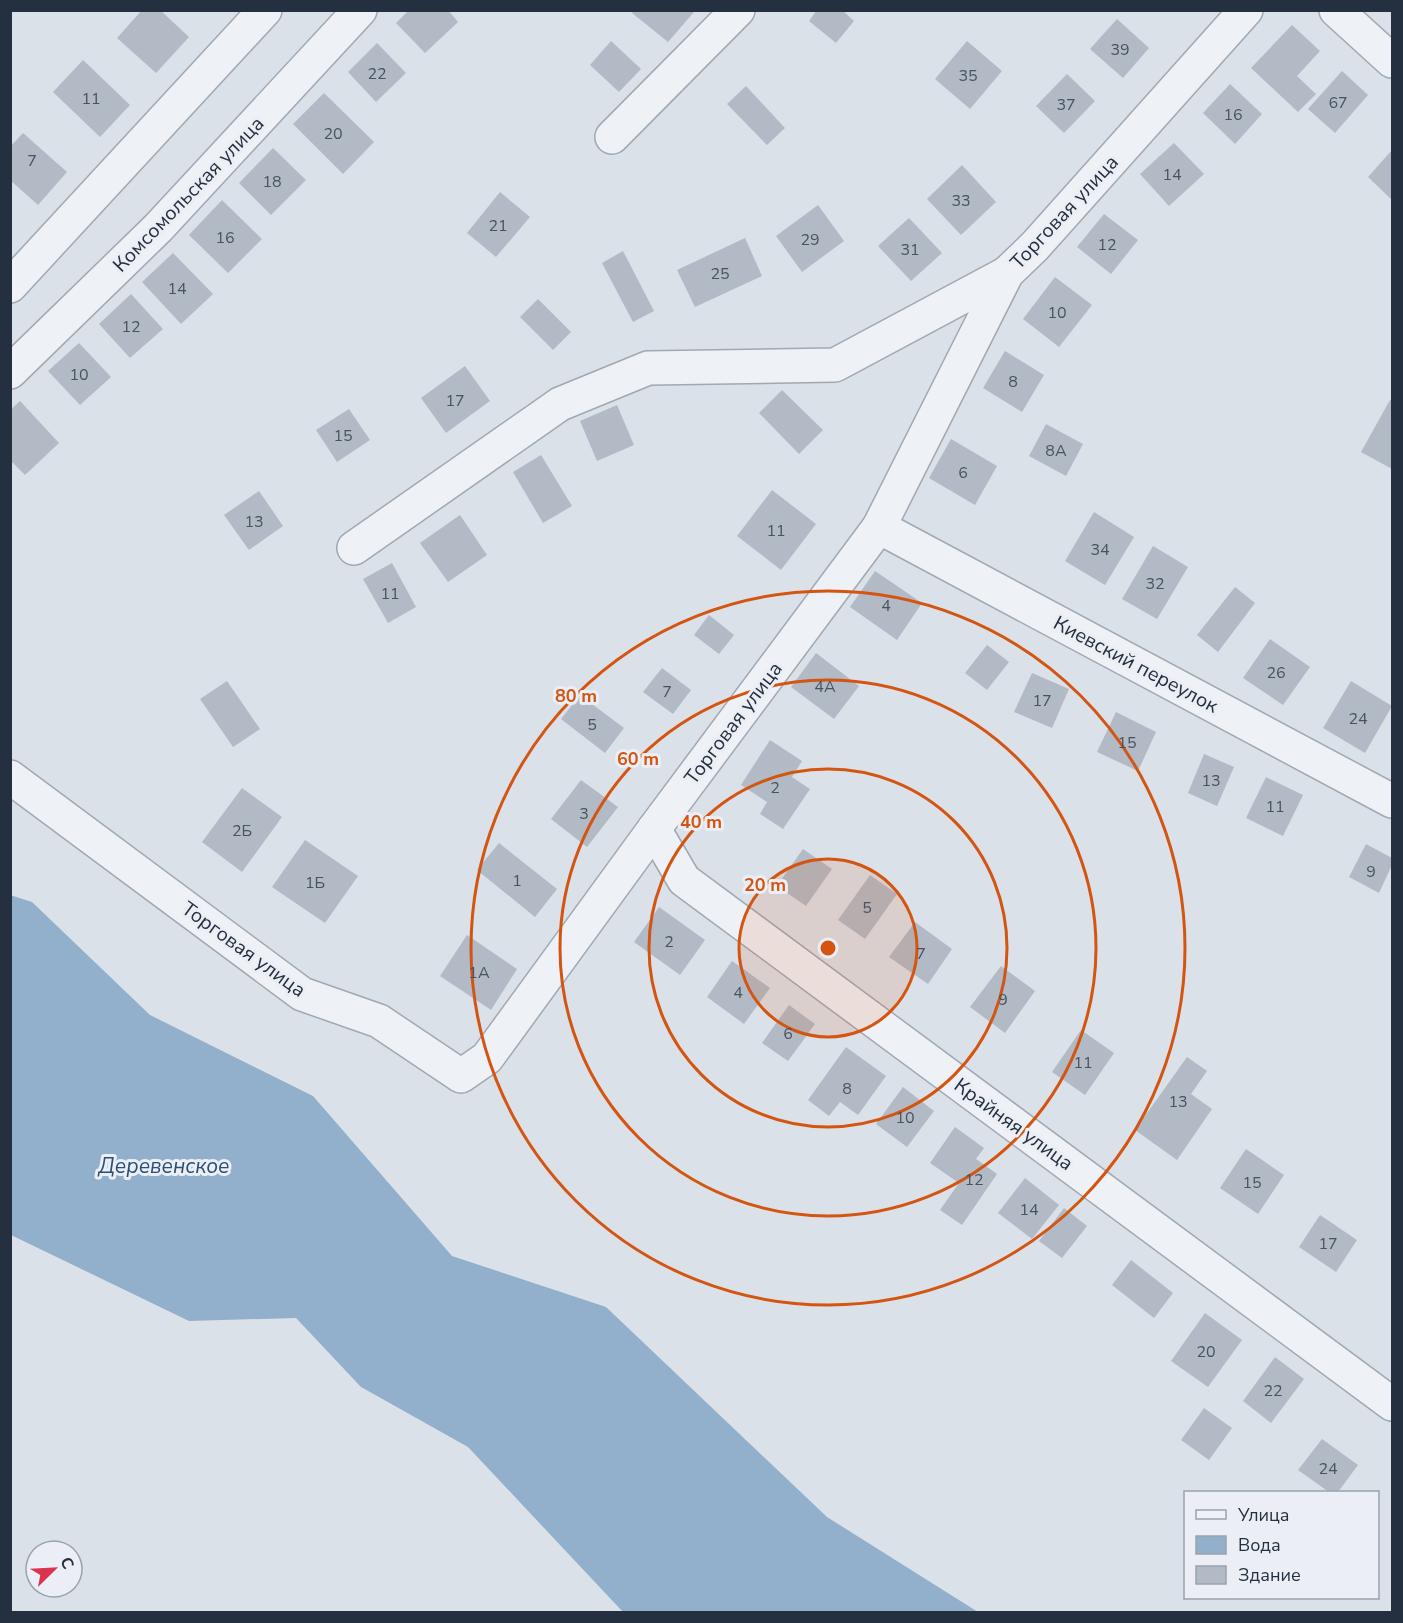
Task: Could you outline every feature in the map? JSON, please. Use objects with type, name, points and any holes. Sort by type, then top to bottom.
[{"type":"street","points":[[10,286],[265,10]]},
{"type":"street","name":"Комсомольская улица","points":[[10,372],[158,228],[360,10]]},
{"type":"street","points":[[612,137],[738,10]]},
{"type":"street","name":"Торговая улица","points":[[10,777],[302,994],[379,1021],[461,1076],[487,1058],[879,527],[1007,273],[1035,246],[1246,10]]},
{"type":"street","points":[[1341,12],[1392,62]]},
{"type":"street","points":[[354,548],[560,404],[648,368],[835,365],[1007,273]]},
{"type":"street","name":"Киевский переулок","points":[[879,527],[1392,801]]},
{"type":"street","name":"Крайняя улица","points":[[654,829],[684,880],[1392,1404]]},
{"type":"water","name":"Деревенское","points":[[10,895],[32,902],[150,1015],[313,1096],[452,1256],[606,1307],[827,1517],[978,1612],[623,1612],[468,1447],[361,1387],[296,1318],[189,1321],[11,1235]]},
{"type":"building","points":[[142,10],[160,10],[189,37],[156,73],[117,38]]},
{"type":"building","points":[[409,10],[448,10],[458,22],[425,53],[396,23]]},
{"type":"building","points":[[634,10],[692,10],[694,12],[668,42],[632,13]]},
{"type":"building","points":[[817,10],[842,10],[854,21],[836,43],[809,21]]},
{"type":"building","points":[[1117,19],[1149,48],[1123,78],[1090,49]]},
{"type":"building","points":[[1292,25],[1320,51],[1297,76],[1316,94],[1298,112],[1251,68]]},
{"type":"building","points":[[611,41],[641,69],[619,92],[590,65]]},
{"type":"building","points":[[967,41],[1002,71],[970,109],[935,79]]},
{"type":"building","points":[[377,43],[406,73],[376,102],[348,72]]},
{"type":"building","points":[[83,60],[130,105],[100,137],[53,92]]},
{"type":"building","points":[[1342,71],[1368,95],[1335,133],[1308,109]]},
{"type":"building","points":[[1067,74],[1095,101],[1064,133],[1036,106]]},
{"type":"building","points":[[1230,84],[1262,114],[1235,144],[1203,113]]},
{"type":"building","points":[[746,86],[785,128],[767,145],[727,104]]},
{"type":"building","points":[[324,93],[374,142],[343,174],[293,124]]},
{"type":"building","points":[[23,133],[67,172],[38,205],[10,180],[10,147]]},
{"type":"building","points":[[1174,143],[1204,174],[1169,206],[1140,174]]},
{"type":"building","points":[[273,148],[306,180],[271,215],[239,183]]},
{"type":"building","points":[[1392,150],[1392,200],[1368,177]]},
{"type":"building","points":[[962,165],[996,202],[961,235],[927,199]]},
{"type":"building","points":[[500,192],[530,217],[496,257],[467,233]]},
{"type":"building","points":[[222,200],[262,239],[228,273],[189,235]]},
{"type":"building","points":[[818,205],[844,241],[802,272],[776,236]]},
{"type":"building","points":[[1104,214],[1138,240],[1111,274],[1077,247]]},
{"type":"building","points":[[909,218],[942,253],[911,281],[878,246]]},
{"type":"building","points":[[745,238],[762,276],[695,307],[677,270]]},
{"type":"building","points":[[623,251],[654,311],[633,322],[602,263]]},
{"type":"building","points":[[173,253],[213,294],[181,324],[142,282]]},
{"type":"building","points":[[1055,277],[1092,305],[1059,347],[1023,319]]},
{"type":"building","points":[[131,294],[163,329],[130,358],[99,324]]},
{"type":"building","points":[[538,299],[571,332],[553,350],[520,317]]},
{"type":"building","points":[[79,343],[111,377],[80,405],[48,371]]},
{"type":"building","points":[[1005,351],[1044,375],[1022,412],[983,388]]},
{"type":"building","points":[[465,366],[490,401],[446,433],[421,398]]},
{"type":"building","points":[[782,390],[823,430],[799,454],[759,413]]},
{"type":"building","points":[[1390,400],[1392,401],[1392,469],[1361,452]]},
{"type":"building","points":[[20,401],[59,443],[25,475],[10,460],[10,410]]},
{"type":"building","points":[[617,405],[634,445],[597,461],[580,421]]},
{"type":"building","points":[[349,409],[370,440],[337,462],[316,430]]},
{"type":"building","points":[[1046,424],[1083,444],[1066,476],[1029,456]]},
{"type":"building","points":[[951,439],[997,466],[975,505],[929,478]]},
{"type":"building","points":[[541,455],[572,506],[543,523],[513,472]]},
{"type":"building","points":[[772,490],[816,524],[781,570],[737,536]]},
{"type":"building","points":[[259,491],[283,526],[249,550],[224,515]]},
{"type":"building","points":[[1094,512],[1134,537],[1105,585],[1065,561]]},
{"type":"building","points":[[460,515],[487,555],[448,582],[420,543]]},
{"type":"building","points":[[1153,546],[1188,567],[1157,619],[1122,599]]},
{"type":"building","points":[[392,563],[416,607],[388,623],[363,579]]},
{"type":"building","points":[[875,571],[922,603],[897,640],[850,607]]},
{"type":"building","points":[[1235,587],[1255,603],[1218,652],[1197,635]]},
{"type":"building","points":[[709,615],[734,635],[719,654],[694,635]]},
{"type":"building","points":[[1270,639],[1310,667],[1283,705],[1243,678]]},
{"type":"building","points":[[987,645],[1009,662],[987,690],[965,673]]},
{"type":"building","points":[[816,653],[859,686],[834,719],[791,687]]},
{"type":"building","points":[[662,668],[691,690],[673,714],[643,692]]},
{"type":"building","points":[[1032,673],[1069,689],[1052,728],[1014,712]]},
{"type":"building","points":[[227,681],[260,729],[233,747],[200,699]]},
{"type":"building","points":[[1351,681],[1392,706],[1365,753],[1323,728]]},
{"type":"building","points":[[580,695],[624,728],[605,753],[561,719]]},
{"type":"building","points":[[1116,712],[1156,732],[1138,771],[1097,752]]},
{"type":"building","points":[[770,740],[802,761],[792,777],[810,789],[783,829],[760,814],[767,802],[741,785]]},
{"type":"building","points":[[1204,754],[1234,767],[1217,806],[1188,793]]},
{"type":"building","points":[[1266,777],[1303,795],[1283,836],[1246,818]]},
{"type":"building","points":[[581,780],[618,807],[587,847],[551,819]]},
{"type":"building","points":[[242,788],[282,817],[242,872],[202,842]]},
{"type":"building","points":[[305,840],[358,876],[325,923],[272,887]]},
{"type":"building","points":[[499,843],[557,889],[535,917],[477,870]]},
{"type":"building","points":[[1366,844],[1392,858],[1392,865],[1379,893],[1349,877]]},
{"type":"building","points":[[803,849],[832,869],[806,906],[777,886]]},
{"type":"building","points":[[870,875],[897,894],[865,939],[838,920]]},
{"type":"building","points":[[659,907],[705,940],[680,975],[634,942]]},
{"type":"building","points":[[915,922],[952,949],[928,984],[889,957]]},
{"type":"building","points":[[467,935],[517,969],[491,1010],[440,976]]},
{"type":"building","points":[[732,961],[770,988],[744,1024],[707,997]]},
{"type":"building","points":[[1001,966],[1035,991],[1005,1033],[970,1007]]},
{"type":"building","points":[[789,1005],[815,1024],[788,1061],[762,1043]]},
{"type":"building","points":[[1081,1030],[1114,1053],[1085,1095],[1052,1072]]},
{"type":"building","points":[[846,1047],[886,1076],[858,1115],[840,1102],[829,1116],[808,1100]]},
{"type":"building","points":[[1187,1057],[1207,1071],[1191,1094],[1212,1109],[1177,1160],[1135,1130]]},
{"type":"building","points":[[903,1087],[934,1111],[907,1147],[876,1124]]},
{"type":"building","points":[[955,1127],[984,1148],[976,1159],[997,1174],[962,1225],[940,1210],[959,1183],[930,1163]]},
{"type":"building","points":[[1246,1149],[1284,1175],[1258,1214],[1220,1188]]},
{"type":"building","points":[[1025,1178],[1059,1205],[1032,1239],[998,1213]]},
{"type":"building","points":[[1064,1208],[1087,1226],[1062,1258],[1039,1241]]},
{"type":"building","points":[[1320,1215],[1357,1240],[1336,1272],[1299,1247]]},
{"type":"building","points":[[1131,1260],[1173,1293],[1154,1318],[1112,1285]]},
{"type":"building","points":[[1205,1313],[1242,1340],[1208,1387],[1171,1361]]},
{"type":"building","points":[[1275,1357],[1304,1379],[1271,1423],[1243,1401]]},
{"type":"building","points":[[1204,1408],[1232,1428],[1209,1460],[1181,1440]]},
{"type":"building","points":[[1322,1439],[1358,1465],[1339,1491],[1328,1491],[1298,1470]]}]
